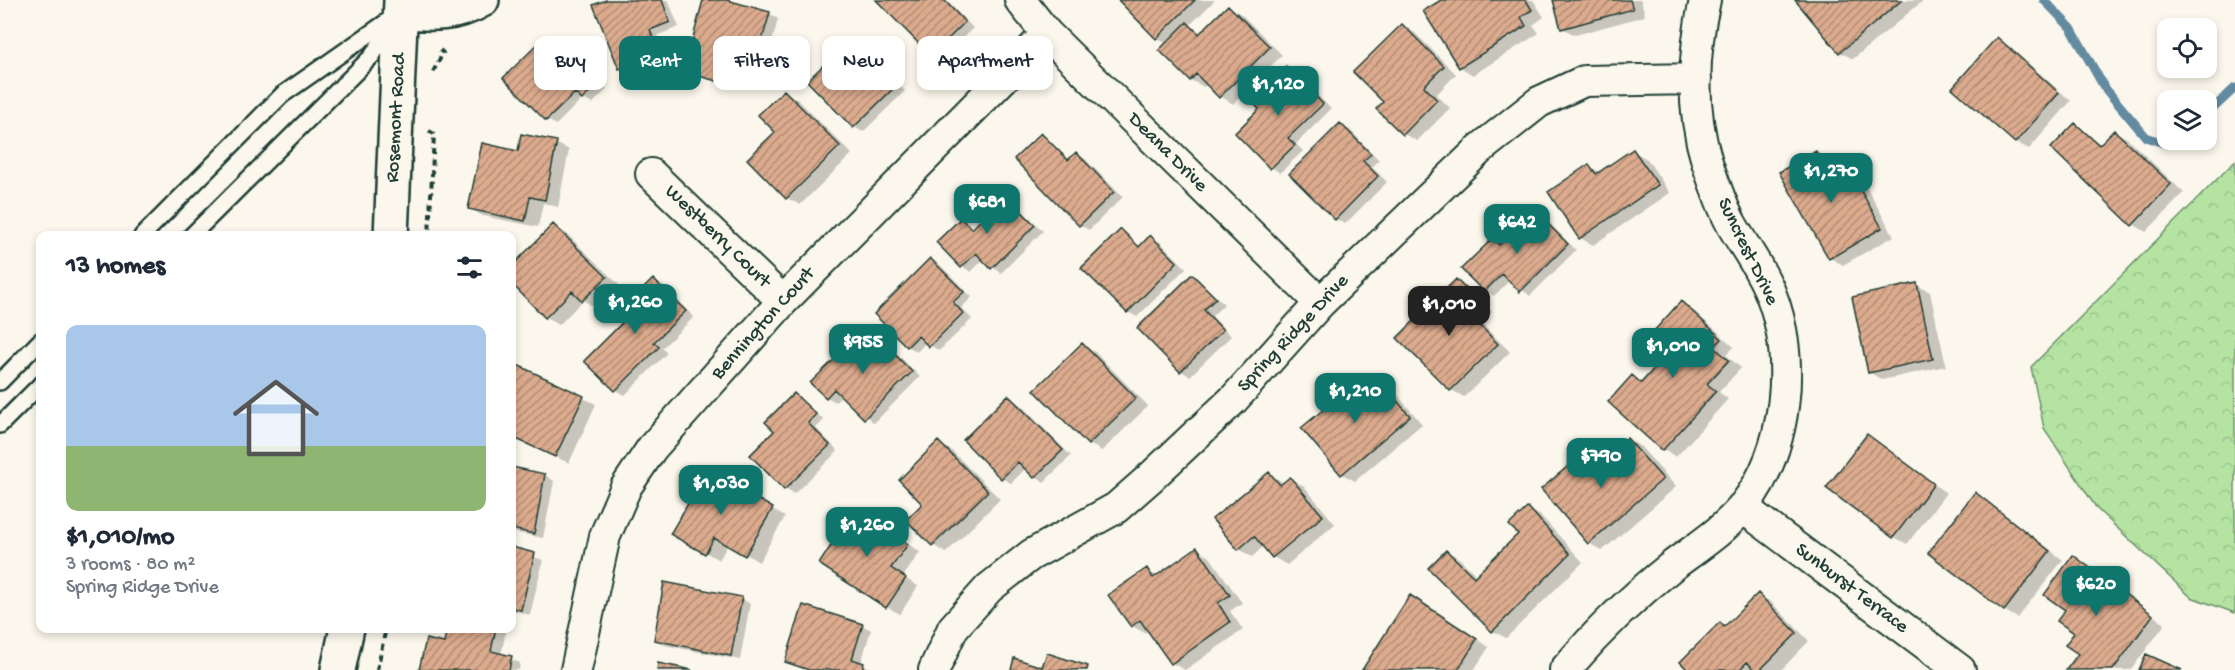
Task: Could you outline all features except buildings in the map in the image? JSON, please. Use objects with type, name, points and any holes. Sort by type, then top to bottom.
[{"type":"main road","points":[[401,6],[444,15],[462,10],[482,0]]},
{"type":"main road","name":"Rosemont Road","points":[[391,231],[401,6]]},
{"type":"main road","points":[[338,670],[346,633]]},
{"type":"street","name":"Deana Drive","points":[[1020,0],[1047,34],[1320,303]]},
{"type":"street","name":"Suncrest Drive","points":[[1565,670],[1619,612],[1715,534],[1742,507],[1774,445],[1786,390],[1785,354],[1771,293],[1758,264],[1729,218],[1706,160],[1697,122],[1696,79],[1699,33],[1705,0]]},
{"type":"street","name":"Bennington Court","points":[[576,670],[605,536],[626,487],[652,448],[783,301],[1047,34]]},
{"type":"street","name":"Spring Ridge Drive","points":[[934,670],[953,628],[989,588],[1031,555],[1116,508],[1234,399],[1320,303],[1481,148],[1539,102],[1584,81],[1696,79]]},
{"type":"street","name":"Westberry Court","points":[[651,174],[783,301]]},
{"type":"street","name":"Sunburst Terrace","points":[[1742,507],[1960,670]]},
{"type":"lane","points":[[147,231],[282,95],[401,6]]},
{"type":"lane","points":[[196,231],[372,56],[401,6]]},
{"type":"lane","points":[[0,382],[36,345]]},
{"type":"lane","points":[[0,425],[36,388]]},
{"type":"path","points":[[429,231],[434,144]]},
{"type":"path","points":[[377,670],[385,633]]},
{"type":"green space","points":[[2235,161],[2235,613],[2191,597],[2097,509],[2044,428],[2031,367]]},
{"type":"waterway","points":[[2044,0],[2071,28],[2104,87],[2146,137],[2157,141]]},
{"type":"waterway","points":[[2217,105],[2235,88]]}]
